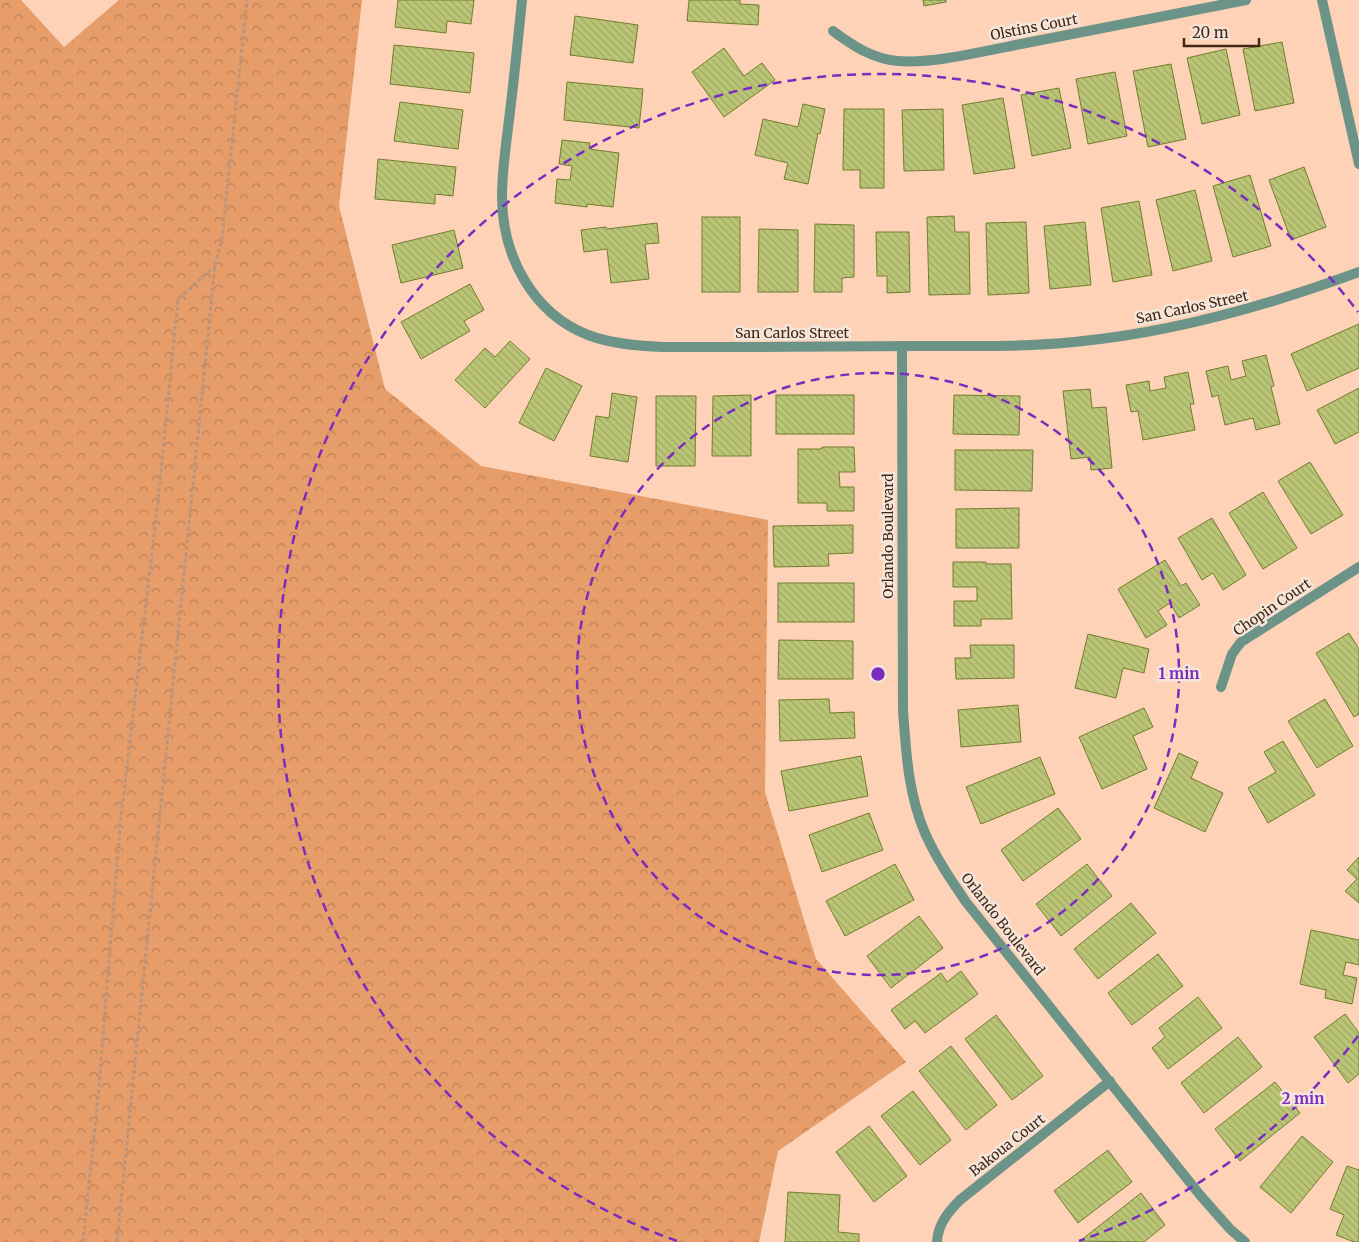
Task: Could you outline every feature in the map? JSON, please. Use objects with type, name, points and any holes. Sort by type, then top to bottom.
[{"type":"street","name":"San Carlos Street","points":[[522,0],[502,196],[505,224],[519,273],[531,291],[547,309],[566,323],[588,335],[634,346],[1039,345],[1110,338],[1226,316],[1302,294],[1359,272]]},
{"type":"street","name":"Olstins Court","points":[[833,31],[854,47],[874,56],[897,61],[924,61],[991,50],[1246,0]]},
{"type":"street","points":[[1322,0],[1359,164]]},
{"type":"street","name":"Orlando Boulevard","points":[[902,346],[903,710],[910,785],[925,834],[966,902],[1200,1196],[1230,1229],[1245,1242]]},
{"type":"street","name":"Chopin Court","points":[[1222,687],[1232,654],[1241,642],[1359,568]]},
{"type":"street","name":"Bakoua Court","points":[[937,1242],[940,1226],[960,1200],[1110,1081]]},
{"type":"path","points":[[117,1242],[215,265],[222,239],[247,0]]},
{"type":"path","points":[[83,1242],[98,1098],[120,826],[158,500],[178,299],[215,265]]},
{"type":"green space","points":[[0,0],[21,0],[64,47],[119,0],[362,0],[339,206],[385,389],[481,466],[768,520],[765,792],[816,959],[906,1062],[778,1151],[759,1242],[0,1242]]},
{"type":"building","points":[[398,0],[474,0],[471,24],[447,21],[446,33],[395,27]]},
{"type":"building","points":[[689,0],[740,0],[740,4],[759,5],[758,25],[687,21]]},
{"type":"building","points":[[923,0],[946,0],[946,2],[924,6]]},
{"type":"building","points":[[575,16],[638,25],[633,63],[570,55]]},
{"type":"building","points":[[1282,42],[1294,103],[1255,111],[1243,49]]},
{"type":"building","points":[[394,45],[474,53],[470,93],[390,84]]},
{"type":"building","points":[[724,48],[744,76],[762,63],[775,80],[724,117],[692,72]]},
{"type":"building","points":[[1226,49],[1240,115],[1202,124],[1187,58]]},
{"type":"building","points":[[1171,64],[1186,139],[1148,147],[1133,71]]},
{"type":"building","points":[[1115,72],[1127,136],[1088,144],[1076,79]]},
{"type":"building","points":[[567,82],[643,89],[639,128],[564,120]]},
{"type":"building","points":[[1059,88],[1071,148],[1032,156],[1021,95]]},
{"type":"building","points":[[1003,98],[1015,168],[974,174],[962,105]]},
{"type":"building","points":[[400,102],[463,110],[458,149],[394,141]]},
{"type":"building","points":[[803,104],[825,109],[820,134],[818,133],[808,184],[784,179],[788,163],[755,155],[763,119],[798,127]]},
{"type":"building","points":[[844,109],[884,109],[884,188],[860,188],[860,170],[843,170]]},
{"type":"building","points":[[943,109],[944,170],[904,171],[902,110]]},
{"type":"building","points":[[562,140],[590,143],[589,149],[619,153],[613,207],[587,204],[587,207],[555,203],[557,179],[570,180],[572,166],[559,164]]},
{"type":"building","points":[[378,159],[456,167],[453,196],[435,194],[435,204],[375,199]]},
{"type":"building","points":[[1304,167],[1326,227],[1291,240],[1269,180]]},
{"type":"building","points":[[1250,175],[1271,246],[1233,257],[1213,186]]},
{"type":"building","points":[[1195,190],[1212,261],[1173,271],[1156,200]]},
{"type":"building","points":[[1139,201],[1152,275],[1113,282],[1101,208]]},
{"type":"building","points":[[954,216],[955,232],[969,232],[970,294],[929,295],[927,217]]},
{"type":"building","points":[[702,217],[740,217],[740,292],[702,292]]},
{"type":"building","points":[[1026,222],[1029,293],[988,295],[986,223]]},
{"type":"building","points":[[1085,222],[1091,285],[1050,289],[1044,226]]},
{"type":"building","points":[[657,223],[659,243],[645,244],[649,279],[611,283],[607,249],[584,252],[581,230]]},
{"type":"building","points":[[815,224],[854,225],[854,277],[842,278],[842,292],[814,292]]},
{"type":"building","points":[[759,229],[798,230],[798,292],[758,292]]},
{"type":"building","points":[[454,230],[463,268],[401,283],[392,245]]},
{"type":"building","points":[[876,232],[909,232],[910,292],[887,293],[887,276],[877,276]]},
{"type":"building","points":[[470,284],[484,310],[464,321],[470,331],[421,359],[401,322]]},
{"type":"building","points":[[1359,324],[1359,368],[1307,391],[1291,354]]},
{"type":"building","points":[[510,341],[530,359],[485,408],[455,380],[485,348],[495,357]]},
{"type":"building","points":[[1266,355],[1274,386],[1271,387],[1280,424],[1256,430],[1253,418],[1225,425],[1218,395],[1212,397],[1206,371],[1228,366],[1231,380],[1246,376],[1242,361]]},
{"type":"building","points":[[546,368],[582,386],[554,441],[519,423]]},
{"type":"building","points":[[1188,372],[1194,404],[1190,404],[1195,430],[1143,440],[1138,411],[1131,412],[1126,385],[1149,381],[1150,391],[1166,388],[1164,377]]},
{"type":"building","points":[[1359,388],[1359,432],[1335,444],[1317,410]]},
{"type":"building","points":[[1090,389],[1092,408],[1106,407],[1112,468],[1091,470],[1090,457],[1071,459],[1063,391]]},
{"type":"building","points":[[612,393],[637,397],[628,462],[590,456],[596,416],[609,418]]},
{"type":"building","points":[[751,395],[751,456],[712,456],[713,396]]},
{"type":"building","points":[[776,395],[854,395],[854,434],[776,434]]},
{"type":"building","points":[[954,395],[1020,396],[1019,435],[953,434]]},
{"type":"building","points":[[656,396],[696,396],[695,466],[656,466]]},
{"type":"building","points":[[822,447],[854,447],[855,472],[839,472],[840,487],[854,487],[854,511],[827,511],[827,503],[798,503],[798,449],[822,449]]},
{"type":"building","points":[[955,450],[1033,450],[1032,491],[955,490]]},
{"type":"building","points":[[1310,462],[1343,515],[1311,534],[1278,481]]},
{"type":"building","points":[[1263,492],[1297,548],[1263,569],[1229,513]]},
{"type":"building","points":[[1019,508],[1019,548],[956,548],[956,509]]},
{"type":"building","points":[[1212,518],[1246,575],[1223,590],[1213,573],[1202,580],[1178,538]]},
{"type":"building","points":[[853,525],[853,553],[828,554],[829,566],[774,567],[773,526]]},
{"type":"building","points":[[1165,560],[1181,586],[1186,583],[1200,605],[1179,618],[1170,603],[1158,611],[1167,625],[1146,638],[1118,589]]},
{"type":"building","points":[[953,562],[1011,564],[1012,619],[981,619],[981,626],[954,626],[954,601],[977,601],[977,587],[953,587]]},
{"type":"building","points":[[778,583],[854,583],[854,622],[778,622]]},
{"type":"building","points":[[1349,633],[1359,649],[1359,714],[1354,717],[1316,653]]},
{"type":"building","points":[[1088,634],[1149,649],[1144,673],[1123,668],[1116,698],[1075,688]]},
{"type":"building","points":[[779,640],[853,641],[853,679],[778,679]]},
{"type":"building","points":[[970,645],[1014,645],[1014,678],[956,679],[955,658],[971,658]]},
{"type":"building","points":[[829,699],[830,713],[854,712],[855,738],[780,741],[779,700]]},
{"type":"building","points":[[1325,699],[1353,746],[1317,768],[1288,721]]},
{"type":"building","points":[[1018,705],[1021,742],[961,747],[958,710]]},
{"type":"building","points":[[1144,708],[1153,727],[1133,736],[1147,769],[1102,789],[1079,737]]},
{"type":"building","points":[[1283,741],[1315,795],[1268,823],[1248,788],[1276,772],[1264,752]]},
{"type":"building","points":[[1179,753],[1198,762],[1191,778],[1223,793],[1205,832],[1154,808]]},
{"type":"building","points":[[861,756],[868,796],[789,811],[781,771]]},
{"type":"building","points":[[1040,757],[1055,794],[981,824],[966,787]]},
{"type":"building","points":[[1058,808],[1081,839],[1023,881],[1001,850]]},
{"type":"building","points":[[869,813],[883,850],[822,872],[809,835]]},
{"type":"building","points":[[1359,857],[1359,903],[1345,891],[1357,879],[1347,870]]},
{"type":"building","points":[[895,864],[914,900],[845,936],[826,901]]},
{"type":"building","points":[[1087,864],[1112,896],[1061,936],[1036,904]]},
{"type":"building","points":[[1131,903],[1156,933],[1098,979],[1074,949]]},
{"type":"building","points":[[919,916],[943,948],[891,988],[867,956]]},
{"type":"building","points":[[1311,930],[1359,940],[1359,965],[1346,962],[1343,975],[1357,978],[1352,1004],[1325,998],[1326,990],[1300,984]]},
{"type":"building","points":[[1158,954],[1183,986],[1132,1025],[1108,993]]},
{"type":"building","points":[[961,971],[978,994],[925,1033],[915,1021],[905,1029],[891,1010],[941,973],[947,982]]},
{"type":"building","points":[[1198,997],[1222,1028],[1168,1069],[1152,1048],[1165,1037],[1159,1028]]},
{"type":"building","points":[[1345,1014],[1359,1033],[1359,1074],[1348,1083],[1314,1037]]},
{"type":"building","points":[[996,1015],[1043,1076],[1012,1100],[965,1039]]},
{"type":"building","points":[[1238,1037],[1262,1067],[1204,1113],[1181,1083]]},
{"type":"building","points":[[951,1046],[997,1105],[966,1130],[919,1071]]},
{"type":"building","points":[[1275,1082],[1300,1113],[1240,1161],[1215,1129]]},
{"type":"building","points":[[913,1091],[951,1140],[920,1165],[881,1116]]},
{"type":"building","points":[[869,1126],[907,1176],[874,1202],[836,1152]]},
{"type":"building","points":[[1302,1136],[1333,1162],[1291,1213],[1260,1187]]},
{"type":"building","points":[[1108,1150],[1132,1182],[1078,1223],[1054,1191]]},
{"type":"building","points":[[1347,1166],[1359,1170],[1359,1242],[1336,1235],[1344,1215],[1330,1209]]},
{"type":"building","points":[[788,1192],[840,1195],[838,1232],[859,1234],[859,1242],[785,1242]]},
{"type":"building","points":[[1141,1193],[1165,1225],[1144,1242],[1080,1241]]}]
